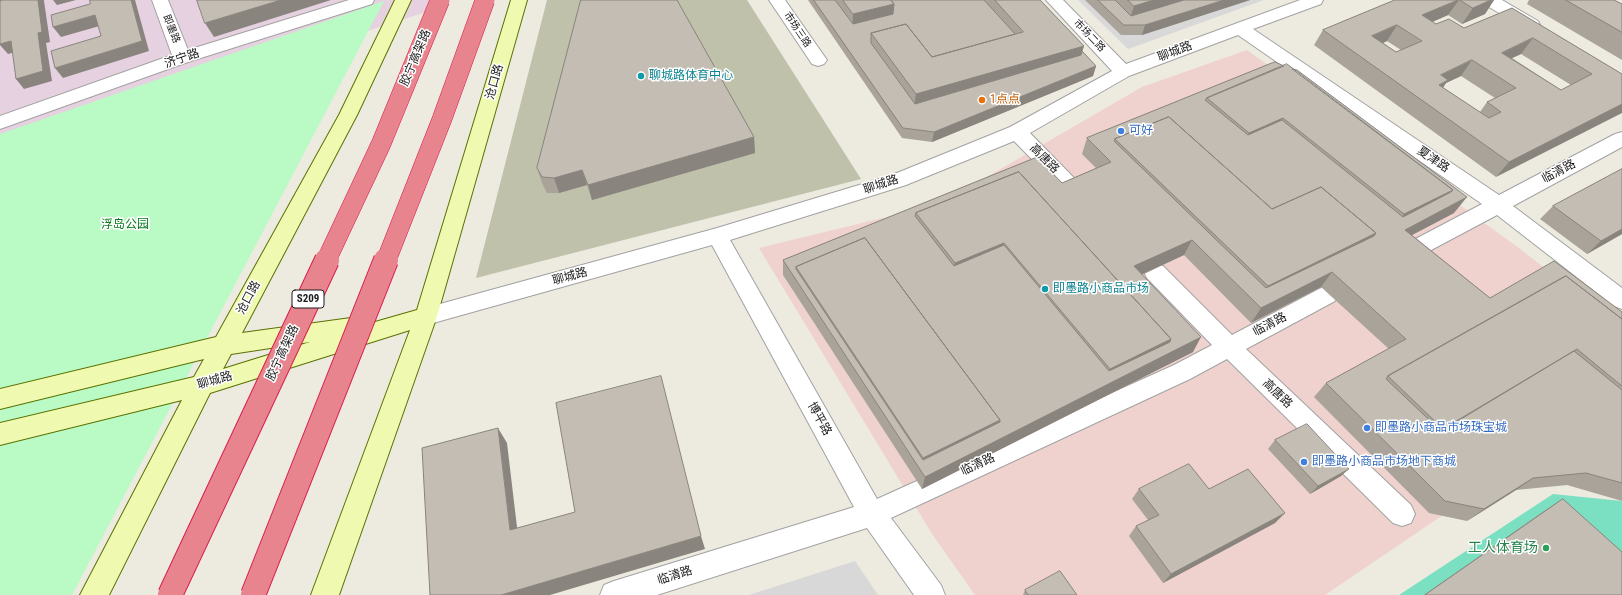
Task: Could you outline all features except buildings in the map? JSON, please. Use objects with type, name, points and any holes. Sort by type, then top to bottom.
[{"type":"highway","name":"胶宁高架路","points":[[170,595],[381,144],[440,0]]},
{"type":"highway","points":[[253,595],[439,126],[485,0]]},
{"type":"main road","name":"沧口路","points":[[94,595],[202,385],[348,115],[403,0]]},
{"type":"main road","name":"沧口路","points":[[325,595],[426,316],[518,0]]},
{"type":"main road","name":"聊城路","points":[[0,399],[224,345],[426,316]]},
{"type":"main road","name":"聊城路","points":[[0,434],[202,385],[426,316]]},
{"type":"street","name":"即墨路","points":[[160,0],[182,58]]},
{"type":"street","name":"济宁路","points":[[0,123],[182,58],[366,0]]},
{"type":"street","name":"市场三路","points":[[777,0],[818,60]]},
{"type":"street","name":"市场二路","points":[[1054,0],[1123,72]]},
{"type":"street","name":"聊城路","points":[[426,316],[717,236],[899,180],[1016,132],[1123,72],[1315,0]]},
{"type":"street","points":[[1490,0],[1543,31]]},
{"type":"street","name":"夏津路","points":[[1240,28],[1498,205],[1622,300]]},
{"type":"street","name":"高唐路","points":[[1016,132],[1071,187]]},
{"type":"street","name":"临清路","points":[[1411,251],[1622,139]]},
{"type":"street","name":"博平路","points":[[717,236],[872,514],[931,595]]},
{"type":"street","name":"高唐路","points":[[1155,272],[1229,347],[1402,514]]},
{"type":"street","name":"临清路","points":[[614,595],[872,514],[1182,372],[1327,295]]},
{"type":"shaded area","points":[[0,0],[430,0],[426,12],[0,150]]},
{"type":"shaded area","points":[[547,0],[747,0],[861,179],[476,278]]},
{"type":"shaded area","points":[[1078,0],[1264,0],[1128,49]]},
{"type":"shaded area","name":"即墨路小商品市场","points":[[1247,50],[1523,251],[1622,330],[1502,475],[1325,595],[975,595],[932,534],[759,248],[940,204],[1142,87]]},
{"type":"shaded area","points":[[855,561],[878,595],[749,595]]},
{"type":"green space","name":"浮岛公园","points":[[384,1],[72,595],[0,595],[0,134]]},
{"type":"green space","name":"工人体育场","points":[[1553,494],[1622,501],[1622,595],[1399,595]]},
{"type":"place","name":"聊城路体育中心","points":[[641,76]]},
{"type":"place","name":"1点点","points":[[982,100]]},
{"type":"place","name":"可好","points":[[1121,131]]},
{"type":"place","name":"即墨路小商品市场","points":[[1045,289]]},
{"type":"place","name":"即墨路小商品市场珠宝城","points":[[1367,428]]},
{"type":"place","name":"即墨路小商品市场地下商城","points":[[1304,462]]},
{"type":"place","name":"工人体育场","points":[[1546,548]]}]
